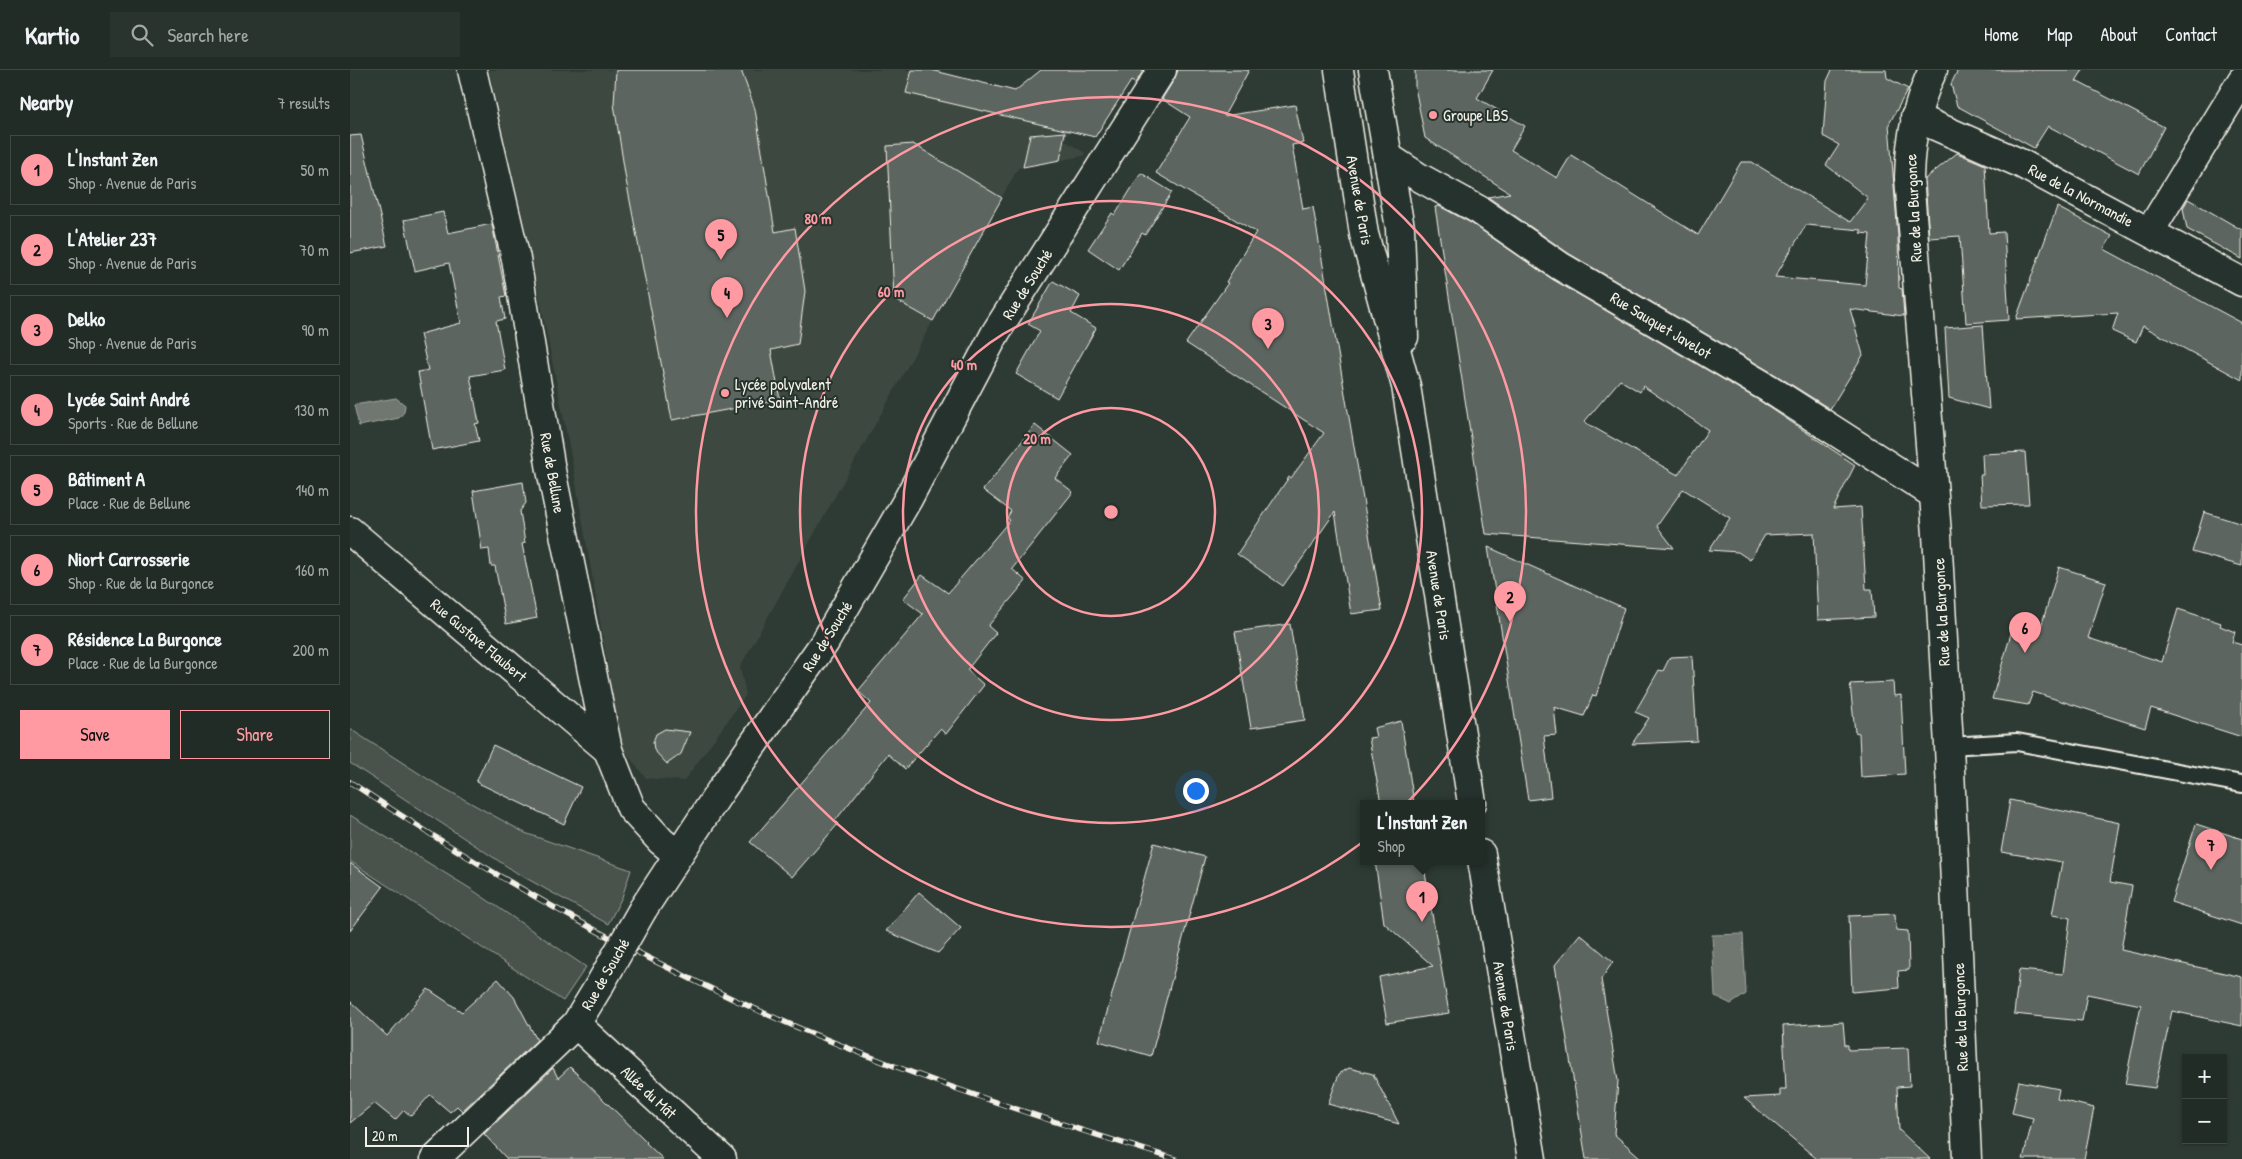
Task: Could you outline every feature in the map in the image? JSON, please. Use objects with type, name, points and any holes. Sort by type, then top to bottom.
[{"type":"street","name":"Rue de Bellune","points":[[472,70],[516,259],[552,470],[608,750],[631,808],[661,841],[678,855]]},
{"type":"street","name":"Rue de Souché","points":[[435,1159],[576,1024],[600,986],[642,910],[825,642],[908,499],[996,332],[1162,70]]},
{"type":"street","name":"Avenue de Paris","points":[[1339,70],[1364,234],[1406,386],[1472,800]]},
{"type":"street","name":"Avenue de Paris","points":[[1372,70],[1400,228],[1406,386]]},
{"type":"street","name":"Rue de la Burgonce","points":[[1933,70],[1915,117],[1910,149],[1909,177],[1933,494],[1949,746],[1966,1159]]},
{"type":"street","points":[[2150,231],[2242,80]]},
{"type":"street","name":"Rue de la Normandie","points":[[1915,117],[2020,163],[2242,282]]},
{"type":"street","name":"Rue Sauquet Javelot","points":[[1388,157],[1417,176],[1479,210],[1560,266],[1768,388],[1933,494]]},
{"type":"street","name":"Rue Gustave Flaubert","points":[[350,531],[608,750]]},
{"type":"street","name":"Avenue de Paris","points":[[1483,865],[1532,1159]]},
{"type":"street","name":"Allée du Mât","points":[[576,1024],[722,1159]]},
{"type":"lane","points":[[1949,746],[2017,742],[2242,784]]},
{"type":"shaded area","name":"Lycée polyvalent privé Saint-André","points":[[489,70],[931,70],[1084,107],[1064,140],[1085,153],[1083,156],[1018,168],[740,667],[746,695],[684,781],[646,778],[622,748],[573,466],[530,249]]},
{"type":"shaded area","points":[[396,398],[405,405],[404,412],[399,418],[359,426],[354,405]]},
{"type":"shaded area","points":[[350,729],[431,781],[525,833],[631,870],[622,897],[608,924],[517,873],[350,763]]},
{"type":"shaded area","points":[[350,815],[471,889],[586,967],[563,1001],[350,861]]},
{"type":"shaded area","points":[[1743,934],[1746,994],[1731,1004],[1715,996],[1712,935]]},
{"type":"building","points":[[616,70],[741,70],[755,109],[775,232],[795,228],[805,291],[798,344],[771,350],[780,400],[672,420],[626,180],[614,104]]},
{"type":"building","points":[[912,70],[931,70],[1015,91],[1041,70],[1144,70],[1135,83],[1131,81],[1095,137],[906,93]]},
{"type":"building","points":[[1178,70],[1249,70],[1224,116],[1295,105],[1303,143],[1292,145],[1303,209],[1313,207],[1382,610],[1351,614],[1335,512],[1283,586],[1237,554],[1289,477],[1291,478],[1324,433],[1186,343],[1228,283],[1226,282],[1256,232],[1156,173],[1190,117],[1162,99]]},
{"type":"building","points":[[1415,70],[1493,70],[1477,98],[1525,126],[1511,150],[1557,178],[1571,155],[1698,235],[1741,162],[1752,162],[1850,222],[1868,198],[1826,165],[1839,145],[1823,136],[1827,81],[1832,70],[1886,70],[1887,78],[1908,89],[1889,124],[1898,236],[1899,288],[1902,289],[1904,316],[1850,309],[1863,355],[1830,409],[1776,375],[1568,253],[1488,197],[1510,193],[1425,138],[1415,87]],"holes":[[[1806,225],[1862,230],[1860,233],[1870,234],[1865,285],[1775,277]]]},
{"type":"building","points":[[1958,70],[2083,70],[2076,81],[2164,127],[2139,174],[2048,126],[2034,148],[1957,106],[1951,84]]},
{"type":"building","points":[[1065,132],[1060,160],[1023,167],[1030,135]]},
{"type":"building","points":[[361,135],[387,246],[350,253],[350,136]]},
{"type":"building","points":[[913,144],[1002,198],[933,321],[894,299],[887,146]]},
{"type":"building","points":[[1957,153],[1985,165],[1989,233],[2004,232],[2009,320],[1966,323],[1960,236],[1929,238],[1925,179]]},
{"type":"building","points":[[1141,173],[1172,192],[1145,235],[1142,233],[1119,270],[1088,249],[1112,213],[1115,215]]},
{"type":"building","points":[[2188,199],[2242,230],[2242,259],[2187,229],[2183,208]]},
{"type":"building","points":[[1439,206],[1471,223],[1552,279],[1760,401],[1855,465],[1833,509],[1861,507],[1866,589],[1872,589],[1874,617],[1818,620],[1814,533],[1765,535],[1750,560],[1738,552],[1709,550],[1730,518],[1683,489],[1657,526],[1674,548],[1486,534],[1435,207]],"holes":[[[1620,380],[1640,392],[1643,386],[1708,430],[1678,475],[1584,422]]]},
{"type":"building","points":[[2057,207],[2112,236],[2104,249],[2242,323],[2242,380],[2143,326],[2136,342],[2112,331],[2118,313],[2016,319]]},
{"type":"building","points":[[443,212],[448,233],[492,224],[506,296],[501,297],[505,319],[496,321],[505,370],[470,376],[479,423],[475,424],[479,441],[432,450],[418,372],[428,370],[420,334],[461,323],[449,263],[415,271],[404,220]]},
{"type":"building","points":[[1053,281],[1080,296],[1071,313],[1096,328],[1057,398],[1016,374],[1040,331],[1028,324]]},
{"type":"building","points":[[1983,325],[1989,409],[1949,398],[1945,328]]},
{"type":"building","points":[[1035,425],[1073,455],[1055,478],[1073,492],[1012,569],[1026,581],[988,626],[996,633],[967,670],[984,685],[946,734],[940,729],[905,769],[888,754],[835,821],[838,824],[792,877],[750,842],[871,703],[858,691],[923,614],[903,599],[922,575],[948,593],[1010,520],[1007,518],[1011,511],[983,490]]},
{"type":"building","points":[[2025,452],[2029,504],[1982,505],[1980,475],[1983,475],[1982,454]]},
{"type":"building","points":[[523,482],[526,503],[520,511],[525,543],[522,544],[537,618],[506,624],[495,566],[491,566],[489,549],[482,550],[473,491]]},
{"type":"building","points":[[2204,512],[2242,524],[2242,566],[2192,552]]},
{"type":"building","points":[[1488,547],[1624,608],[1596,696],[1593,695],[1584,716],[1554,707],[1557,735],[1544,736],[1551,797],[1528,800]]},
{"type":"building","points":[[2059,567],[2106,582],[2088,638],[2162,662],[2178,609],[2221,623],[2220,626],[2235,632],[2232,642],[2242,645],[2242,737],[2151,708],[2145,728],[2033,692],[2028,705],[1992,699],[2016,616],[2039,622],[2040,630]]},
{"type":"building","points":[[1290,624],[1305,720],[1251,728],[1235,632]]},
{"type":"building","points":[[1692,656],[1697,741],[1632,744],[1649,718],[1635,712],[1659,670],[1663,671],[1670,657]]},
{"type":"building","points":[[1893,682],[1894,696],[1901,695],[1905,774],[1861,777],[1859,733],[1855,732],[1850,684]]},
{"type":"building","points":[[1401,721],[1414,800],[1380,800],[1369,738],[1376,737],[1374,728]]},
{"type":"building","points":[[665,729],[690,732],[681,754],[667,764],[654,750],[653,742],[656,734]]},
{"type":"building","points":[[493,745],[581,787],[564,824],[476,782]]},
{"type":"building","points":[[2010,800],[2120,823],[2110,882],[2132,886],[2121,950],[2242,977],[2242,1026],[2172,1011],[2155,1088],[2125,1084],[2141,1005],[2087,994],[2082,1021],[2014,1014],[2019,970],[2063,974],[2070,918],[2052,915],[2062,862],[2001,852]]},
{"type":"building","points":[[2196,824],[2242,839],[2242,925],[2171,902]]},
{"type":"building","points":[[1154,843],[1205,857],[1151,1056],[1099,1041]]},
{"type":"building","points":[[350,863],[383,887],[350,931]]},
{"type":"building","points":[[1376,865],[1424,865],[1449,1013],[1387,1023],[1379,977],[1433,966],[1384,923]]},
{"type":"building","points":[[919,892],[961,928],[938,953],[886,931]]},
{"type":"building","points":[[1895,914],[1896,930],[1908,931],[1909,970],[1898,971],[1899,988],[1852,992],[1849,916]]},
{"type":"building","points":[[1580,934],[1613,962],[1601,979],[1618,1081],[1614,1134],[1642,1159],[1586,1159],[1555,965]]},
{"type":"building","points":[[498,979],[514,997],[537,1040],[462,1111],[457,1106],[450,1112],[430,1095],[411,1116],[404,1110],[395,1120],[374,1103],[350,1123],[350,1001],[387,1036],[428,989],[462,1012]]},
{"type":"building","points":[[1843,1022],[1845,1045],[1848,1045],[1848,1050],[1908,1048],[1910,1086],[1897,1087],[1899,1130],[1930,1159],[1817,1159],[1744,1098],[1780,1096],[1780,1089],[1786,1089],[1783,1026]]},
{"type":"building","points":[[570,1067],[663,1159],[507,1159],[484,1134],[553,1068],[558,1078]]},
{"type":"building","points":[[1349,1068],[1373,1074],[1399,1124],[1328,1104],[1339,1074]]},
{"type":"building","points":[[2019,1081],[2059,1089],[2057,1099],[2094,1108],[2084,1159],[2023,1159],[2033,1118],[2012,1113]]},
{"type":"railway","points":[[350,782],[519,888],[650,959],[753,1008],[812,1034],[932,1080],[1053,1121],[1175,1159]]},
{"type":"place","name":"Groupe LBS","points":[[1433,115]]},
{"type":"place","name":"Bâtiment A","points":[[721,260]]},
{"type":"place","name":"Lycée Saint André","points":[[727,318]]},
{"type":"place","name":"Delko","points":[[1268,349]]},
{"type":"place","name":"Lycée polyvalent privé Saint-André","points":[[725,393]]},
{"type":"place","name":"L'Atelier 237","points":[[1510,622]]},
{"type":"place","name":"Niort Carrosserie","points":[[2025,653]]},
{"type":"place","name":"Résidence La Burgonce","points":[[2211,870]]},
{"type":"place","name":"L'Instant Zen","points":[[1422,922]]}]
